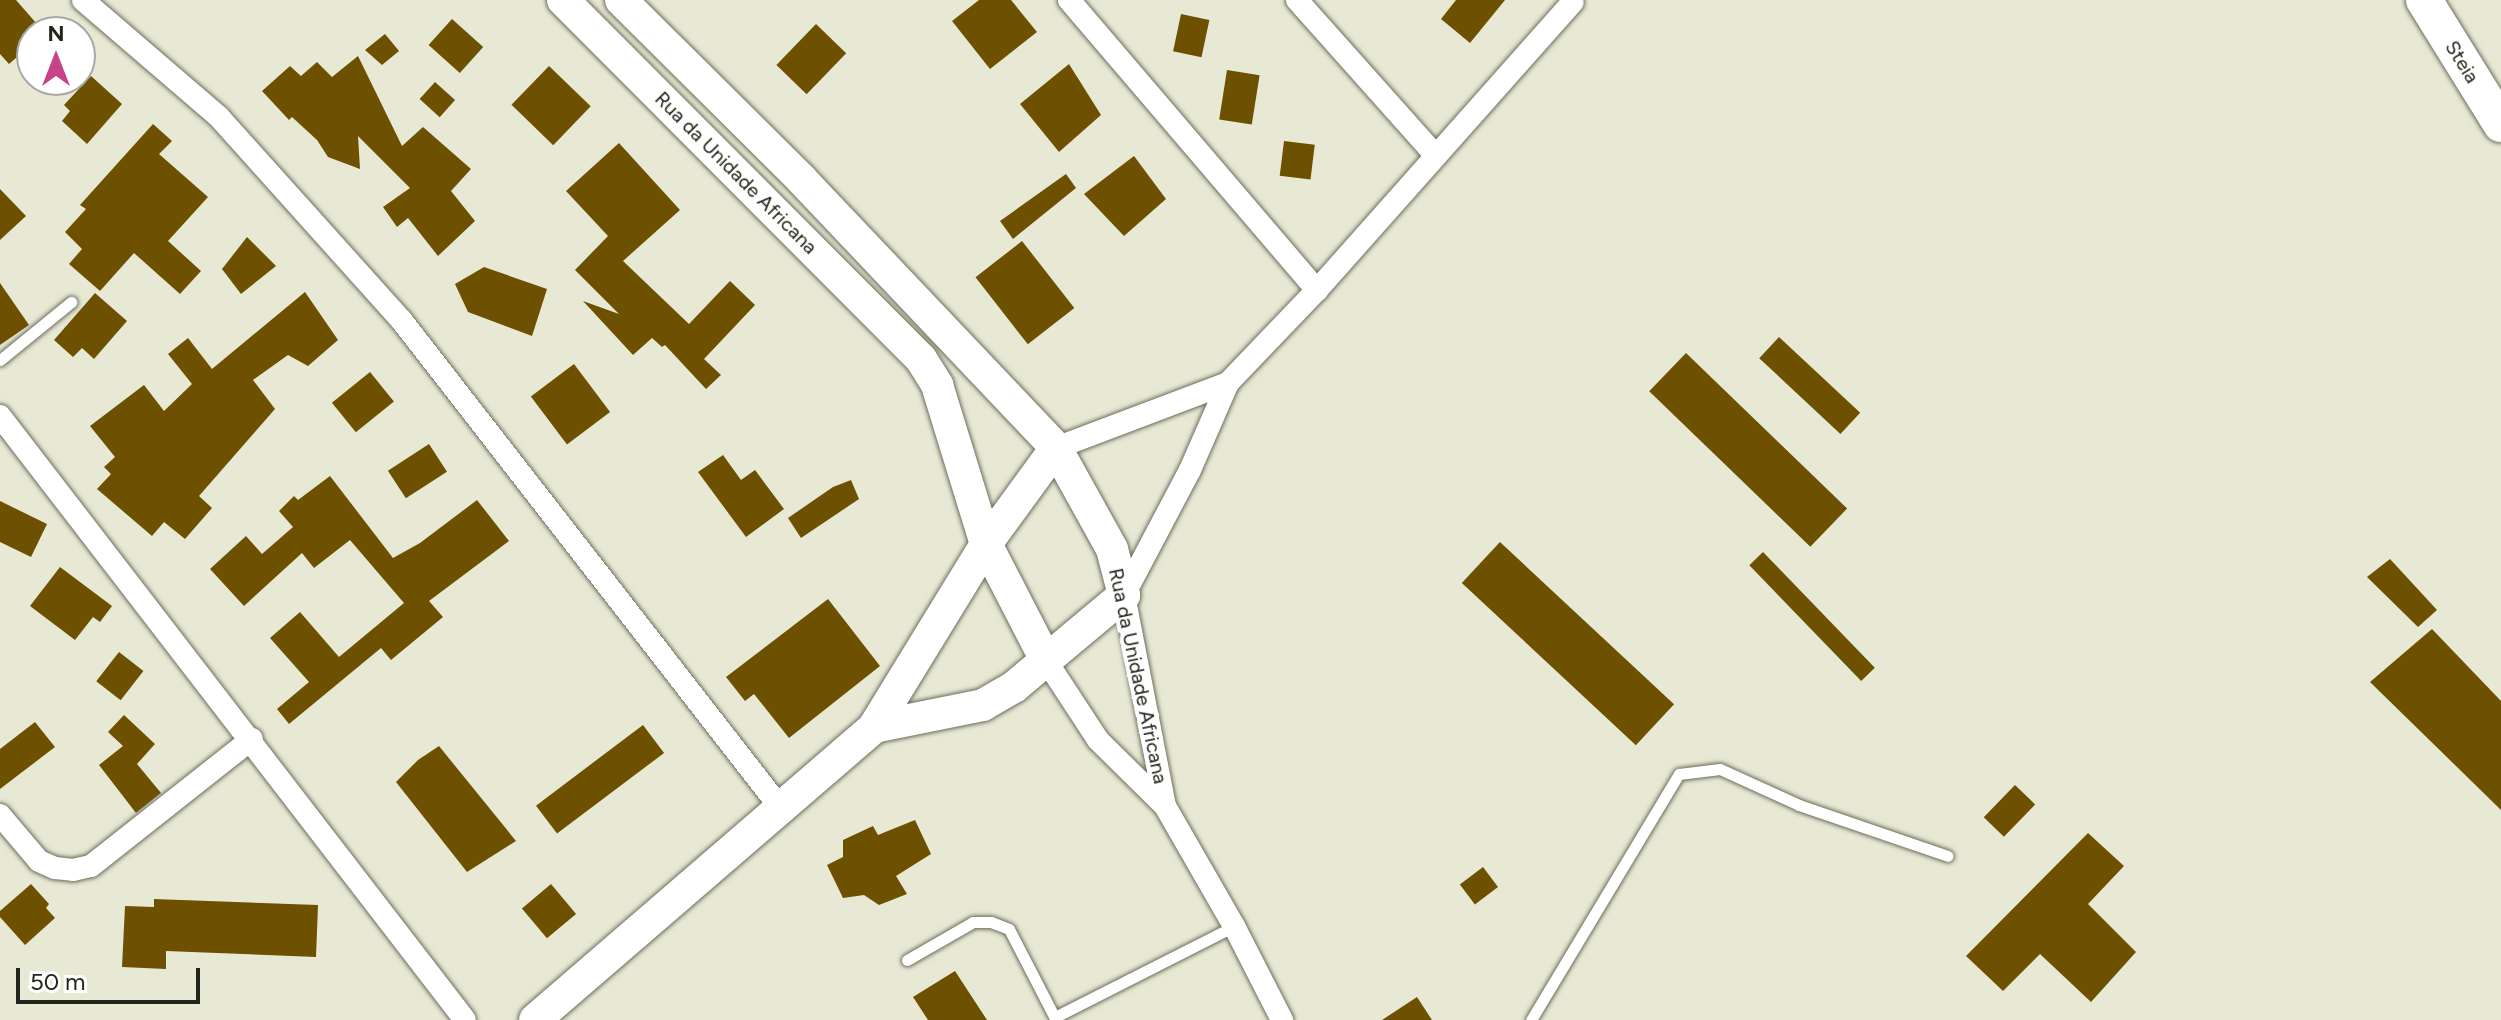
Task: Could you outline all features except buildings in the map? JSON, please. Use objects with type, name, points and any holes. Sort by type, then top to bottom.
[{"type":"main road","name":"Steia","points":[[2424,0],[2501,124]]},
{"type":"street","points":[[83,0],[219,117],[402,321],[779,806]]},
{"type":"street","name":"Rua da Unidade Africana","points":[[563,0],[921,359],[937,385],[986,544],[1047,662],[1098,740],[1165,806]]},
{"type":"street","name":"Rua da Unidade Africana","points":[[621,0],[802,180],[1056,448],[1112,549],[1124,595],[1165,806]]},
{"type":"street","points":[[1069,0],[1317,290]]},
{"type":"street","points":[[1297,0],[1435,155]]},
{"type":"street","points":[[874,727],[983,705],[1047,662],[1124,595],[1190,470],[1228,383],[1317,290],[1573,2]]},
{"type":"street","points":[[535,1020],[874,727],[986,544],[1056,448],[1228,383]]},
{"type":"street","points":[[0,416],[252,739],[465,1020]]},
{"type":"street","points":[[0,815],[39,861],[55,868],[73,870],[91,866],[252,739]]},
{"type":"street","points":[[1165,806],[1234,926],[1282,1020]]},
{"type":"lane","points":[[0,360],[71,302]]},
{"type":"lane","points":[[1531,1020],[1679,774],[1720,769],[1799,805],[1948,856]]},
{"type":"lane","points":[[907,960],[973,922],[991,922],[1009,929],[1056,1019],[1234,926]]}]
